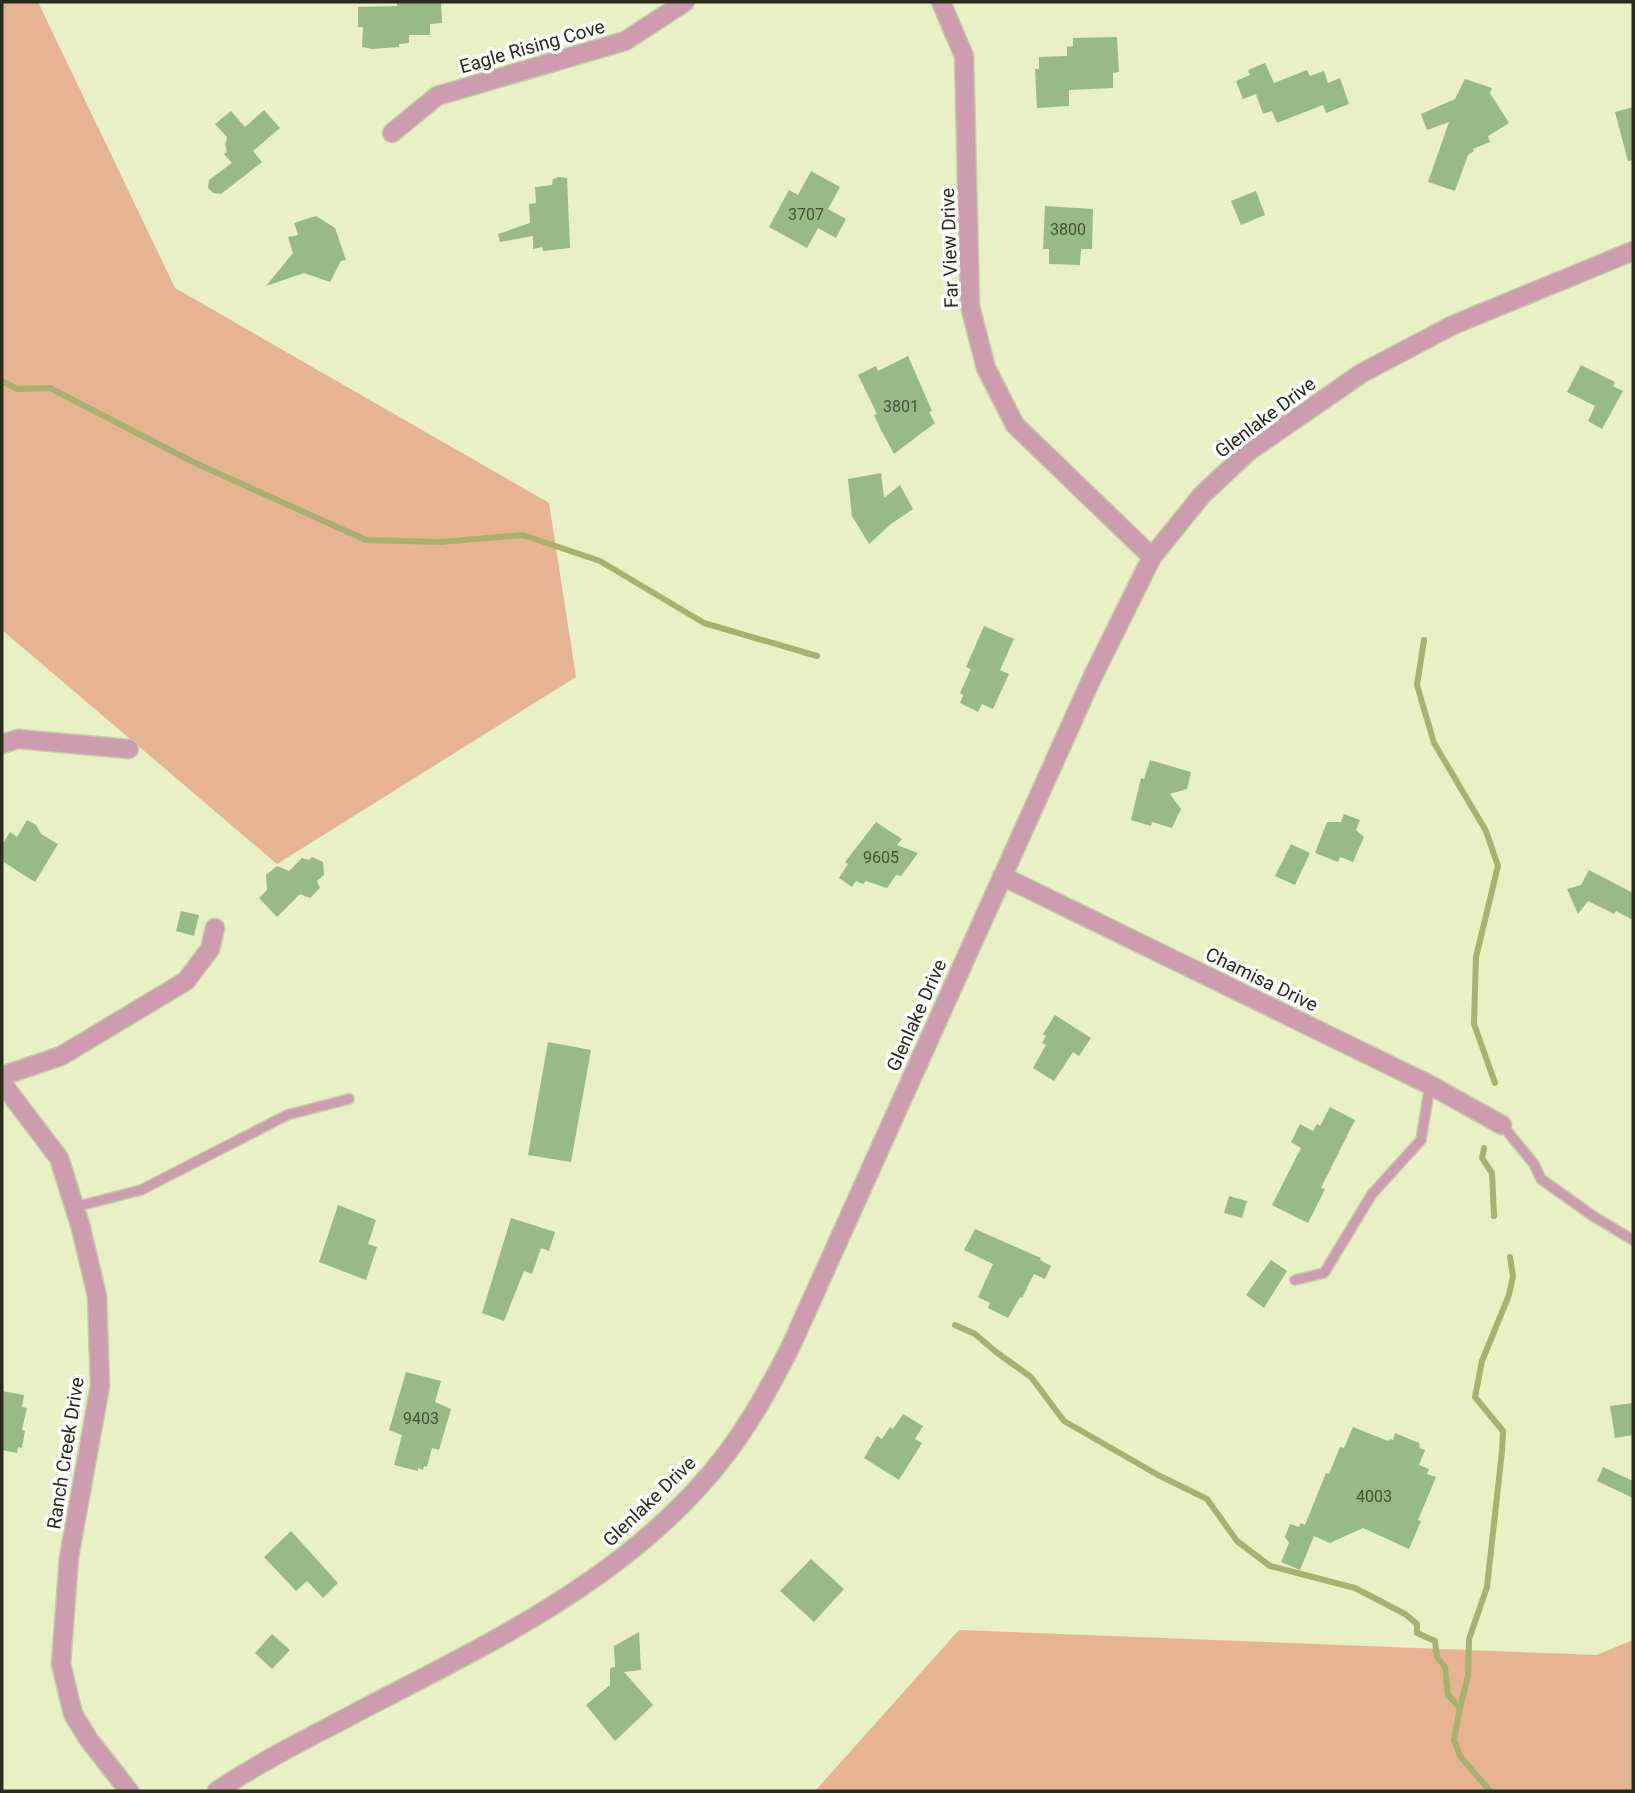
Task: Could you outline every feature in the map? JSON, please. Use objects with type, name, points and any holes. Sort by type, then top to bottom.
[{"type":"street","name":"Eagle Rising Cove","points":[[392,133],[437,96],[625,40],[685,2]]},
{"type":"street","name":"Far View Drive","points":[[941,2],[964,56],[970,306],[986,369],[1015,425],[1152,557]]},
{"type":"street","name":"Glenlake Drive","points":[[217,1791],[262,1762],[447,1665],[574,1594],[637,1547],[680,1506],[726,1453],[761,1404],[790,1348],[1092,678],[1152,557],[1202,495],[1249,451],[1362,373],[1453,325],[1633,251]]},
{"type":"street","points":[[2,744],[18,739],[129,749]]},
{"type":"street","name":"Chamisa Drive","points":[[1002,876],[1430,1085],[1502,1125]]},
{"type":"street","points":[[2,1076],[61,1056],[186,981],[210,949],[215,928]]},
{"type":"street","name":"Ranch Creek Drive","points":[[2,1083],[59,1158],[75,1207],[97,1296],[100,1386],[69,1557],[61,1664],[73,1714],[89,1740],[129,1791]]},
{"type":"lane","points":[[1295,1280],[1324,1273],[1373,1194],[1421,1140],[1430,1085]]},
{"type":"lane","points":[[75,1207],[141,1190],[287,1115],[349,1099]]},
{"type":"lane","points":[[1502,1125],[1534,1164],[1541,1179],[1593,1216],[1633,1240]]},
{"type":"shaded area","points":[[2,2],[38,2],[175,288],[549,503],[576,677],[277,864],[2,630]]},
{"type":"shaded area","points":[[959,1630],[1597,1655],[1633,1640],[1633,1791],[815,1791]]},
{"type":"building","points":[[397,2],[441,2],[442,23],[430,24],[430,35],[409,35],[409,43],[399,44],[399,47],[362,47],[363,27],[358,27],[358,7],[397,6]]},
{"type":"building","points":[[1117,37],[1119,72],[1113,73],[1113,88],[1069,90],[1069,106],[1037,108],[1035,69],[1039,69],[1039,57],[1067,56],[1067,47],[1073,46],[1073,38]]},
{"type":"building","points":[[1265,63],[1274,83],[1307,70],[1310,76],[1324,71],[1328,83],[1340,78],[1349,104],[1326,113],[1323,105],[1277,123],[1272,111],[1263,114],[1256,94],[1243,99],[1236,81],[1250,75],[1248,70]]},
{"type":"building","points":[[1465,79],[1492,88],[1490,93],[1509,123],[1488,136],[1490,142],[1473,149],[1468,155],[1455,191],[1428,182],[1449,122],[1427,130],[1421,114],[1455,99]]},
{"type":"building","points":[[1633,107],[1633,160],[1628,161],[1615,112]]},
{"type":"building","points":[[264,110],[280,128],[253,151],[262,162],[221,194],[213,193],[208,188],[209,180],[232,163],[224,154],[227,151],[227,137],[215,124],[231,111],[245,127]]},
{"type":"building","points":[[811,171],[840,187],[828,209],[846,219],[836,238],[818,228],[807,248],[769,227],[789,190],[798,195]]},
{"type":"building","points":[[567,178],[570,248],[543,251],[542,247],[533,249],[533,236],[500,242],[498,234],[530,223],[529,204],[536,203],[535,187],[552,185],[553,179]]},
{"type":"building","points":[[1256,191],[1265,215],[1241,225],[1231,201]]},
{"type":"building","points":[[1045,206],[1093,209],[1092,249],[1081,249],[1080,265],[1049,264],[1049,249],[1043,249]]},
{"type":"building","points":[[316,216],[335,228],[346,260],[341,261],[330,282],[304,273],[266,286],[293,253],[288,237],[298,235],[294,223]]},
{"type":"building","points":[[908,356],[935,423],[894,454],[858,375],[876,366],[878,371]]},
{"type":"building","points":[[1581,365],[1615,382],[1613,386],[1623,391],[1602,429],[1588,421],[1595,406],[1567,392]]},
{"type":"building","points":[[881,473],[884,498],[900,485],[913,509],[869,544],[852,516],[848,479]]},
{"type":"building","points":[[984,626],[1014,639],[1000,670],[1009,674],[993,709],[982,704],[978,712],[960,703],[963,695],[960,693],[971,669],[966,667]]},
{"type":"building","points":[[1150,760],[1191,772],[1187,789],[1170,794],[1181,809],[1172,828],[1131,820],[1141,778],[1144,779]]},
{"type":"building","points":[[1344,814],[1360,820],[1356,830],[1364,837],[1353,862],[1340,857],[1338,862],[1315,853],[1327,822],[1341,822]]},
{"type":"building","points":[[27,820],[36,825],[41,834],[58,844],[35,882],[2,861],[2,845],[10,832],[17,837]]},
{"type":"building","points":[[876,822],[902,839],[897,845],[918,853],[901,876],[896,875],[887,888],[866,881],[863,884],[856,881],[852,887],[839,878],[848,864],[845,862]]},
{"type":"building","points":[[1291,844],[1310,853],[1295,885],[1275,876]]},
{"type":"building","points":[[312,857],[323,862],[324,875],[317,881],[320,888],[310,898],[300,894],[277,917],[259,898],[267,890],[266,875],[277,866],[289,871],[302,858],[309,860]]},
{"type":"building","points":[[1589,870],[1633,893],[1633,920],[1588,901],[1578,914],[1567,889],[1581,885]]},
{"type":"building","points":[[181,911],[199,915],[194,936],[176,931]]},
{"type":"building","points":[[1055,1015],[1091,1038],[1079,1056],[1073,1052],[1054,1081],[1033,1068],[1046,1045],[1042,1043],[1046,1036],[1043,1034]]},
{"type":"building","points":[[548,1042],[591,1050],[571,1162],[528,1155]]},
{"type":"building","points":[[1330,1107],[1355,1120],[1321,1188],[1325,1189],[1308,1223],[1272,1205],[1301,1148],[1291,1142],[1300,1124],[1313,1131],[1317,1124],[1320,1126]]},
{"type":"building","points":[[1229,1196],[1247,1201],[1242,1218],[1224,1213]]},
{"type":"building","points":[[338,1205],[376,1220],[368,1244],[377,1247],[366,1280],[319,1262]]},
{"type":"building","points":[[511,1218],[555,1232],[549,1251],[541,1248],[532,1274],[524,1271],[504,1321],[482,1313]]},
{"type":"building","points":[[975,1229],[1041,1258],[1040,1260],[1051,1266],[1045,1279],[1034,1274],[1008,1318],[988,1308],[990,1303],[978,1297],[993,1264],[964,1250]]},
{"type":"building","points":[[1271,1260],[1287,1271],[1264,1308],[1246,1295]]},
{"type":"building","points":[[406,1372],[441,1381],[435,1402],[451,1409],[439,1450],[432,1448],[427,1467],[424,1466],[423,1470],[418,1468],[418,1471],[394,1465],[402,1435],[389,1430]]},
{"type":"building","points":[[2,1391],[24,1395],[22,1407],[27,1408],[22,1430],[25,1431],[22,1448],[18,1447],[17,1453],[2,1450]]},
{"type":"building","points":[[1633,1403],[1633,1435],[1615,1438],[1610,1406]]},
{"type":"building","points":[[903,1414],[923,1426],[915,1439],[922,1443],[899,1480],[864,1458],[877,1436],[882,1439]]},
{"type":"building","points":[[1353,1427],[1388,1441],[1393,1440],[1395,1433],[1419,1443],[1420,1448],[1425,1450],[1419,1465],[1429,1469],[1427,1474],[1436,1477],[1409,1549],[1363,1528],[1330,1543],[1314,1536],[1300,1570],[1281,1562],[1289,1543],[1285,1537],[1290,1524],[1299,1527],[1301,1523],[1305,1525],[1326,1473],[1329,1474],[1340,1447],[1344,1448]]},
{"type":"building","points":[[1603,1467],[1633,1481],[1633,1498],[1597,1481]]},
{"type":"building","points":[[291,1531],[338,1583],[323,1598],[307,1581],[296,1591],[264,1557]]},
{"type":"building","points":[[811,1559],[844,1589],[814,1622],[780,1591]]},
{"type":"building","points":[[639,1632],[641,1670],[624,1672],[653,1705],[615,1741],[586,1705],[610,1685],[610,1668],[615,1667],[614,1646]]},
{"type":"building","points":[[272,1634],[290,1650],[272,1669],[255,1653]]},
{"type":"waterway","points":[[2,381],[17,389],[50,388],[193,462],[366,540],[441,542],[523,535],[600,561],[704,623],[817,656]]},
{"type":"waterway","points":[[1424,640],[1417,685],[1434,743],[1486,831],[1498,866],[1476,957],[1474,1024],[1495,1083]]},
{"type":"waterway","points":[[1484,1148],[1482,1158],[1492,1173],[1494,1216]]},
{"type":"waterway","points":[[1460,1708],[1468,1676],[1469,1639],[1487,1587],[1503,1431],[1475,1397],[1482,1361],[1509,1295],[1513,1276],[1510,1257]]},
{"type":"waterway","points":[[955,1325],[975,1334],[1031,1377],[1064,1421],[1158,1475],[1207,1499],[1237,1541],[1270,1566],[1355,1588],[1405,1614],[1417,1624],[1417,1633],[1435,1641],[1437,1657],[1445,1667],[1448,1695],[1460,1708],[1454,1740],[1460,1756],[1490,1791]]}]
